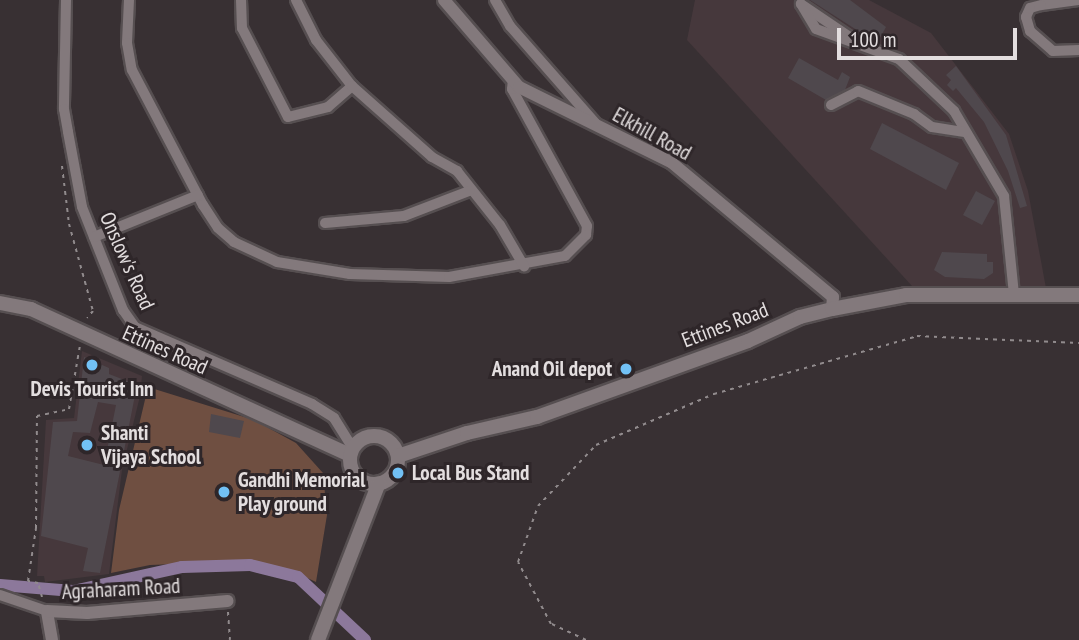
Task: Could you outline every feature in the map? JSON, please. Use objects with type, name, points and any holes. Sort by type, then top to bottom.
[{"type":"main road","name":"Ettines Road","points":[[398,456],[467,433],[537,417],[748,341],[800,317],[832,309],[906,295],[1079,295]]},
{"type":"main road","name":"Ettines Road","points":[[0,303],[31,309],[86,338],[351,451]]},
{"type":"main road","points":[[318,640],[379,483],[396,471],[398,456],[391,443],[378,436],[363,438],[351,451],[357,477],[379,483]]},
{"type":"street","name":"Onslow's Road","points":[[66,0],[64,109],[82,206],[123,310],[135,327],[312,404],[334,418],[351,451]]},
{"type":"street","points":[[129,0],[127,43],[132,70],[198,195],[218,228],[277,262],[350,274],[449,277],[524,266],[565,256],[586,235],[587,226],[512,89],[513,80]]},
{"type":"street","points":[[241,0],[242,28],[288,117],[328,107],[352,86]]},
{"type":"street","points":[[296,0],[316,40],[352,86],[432,157],[457,172],[469,191],[500,225],[524,266]]},
{"type":"street","name":"Elkhill Road","points":[[444,0],[513,80],[671,162],[833,297],[832,309]]},
{"type":"street","points":[[495,0],[510,26],[598,125]]},
{"type":"street","points":[[1078,0],[1030,8],[1026,17],[1030,31],[1053,51],[1079,50]]},
{"type":"street","points":[[858,42],[801,4],[816,29],[899,59],[941,95],[1004,196],[1014,295]]},
{"type":"street","points":[[831,105],[858,91],[914,114],[932,127],[965,132]]},
{"type":"street","points":[[325,223],[404,216],[469,191]]},
{"type":"street","points":[[94,237],[198,195]]},
{"type":"street","points":[[0,595],[47,611]]},
{"type":"street","name":"Agraharam Road","points":[[52,640],[47,611],[100,612],[227,601]]},
{"type":"path","points":[[38,583],[27,580],[36,528],[37,416],[69,408],[86,338],[86,319],[93,311],[69,224],[63,164]]},
{"type":"path","points":[[586,640],[551,624],[518,562],[538,506],[596,445],[714,394],[917,336],[1079,343]]},
{"type":"path","points":[[227,601],[230,640]]},
{"type":"shaded area","points":[[695,0],[869,0],[931,33],[1009,134],[1028,191],[1046,288],[912,286],[687,40]]},
{"type":"shaded area","name":"Shanti Vijaya School","points":[[82,351],[142,376],[140,396],[122,470],[109,574],[45,582],[44,576],[37,576],[46,420],[74,418]]},
{"type":"shaded area","name":"Gandhi Memorial Play ground","points":[[148,387],[254,420],[296,443],[323,473],[327,515],[316,582],[288,569],[251,561],[150,565],[111,573],[119,510]]},
{"type":"building","points":[[810,0],[850,0],[886,27],[877,43]]},
{"type":"building","points":[[799,58],[838,80],[842,72],[850,77],[845,90],[826,100],[788,78]]},
{"type":"building","points":[[956,66],[1006,135],[1027,206],[1020,208],[1008,171],[984,122],[956,88],[953,91],[947,85],[951,80],[946,75]]},
{"type":"building","points":[[882,123],[959,163],[946,190],[870,149]]},
{"type":"building","points":[[976,191],[995,201],[982,225],[963,215]]},
{"type":"building","points":[[942,252],[987,254],[987,262],[993,262],[993,273],[984,279],[945,277],[934,270]]},
{"type":"building","name":"Shanti Vijaya School","points":[[84,357],[109,368],[109,374],[137,385],[100,573],[83,571],[88,548],[41,536],[53,422],[77,421]],"holes":[[[98,402],[116,405],[104,465],[68,456],[73,432],[90,433]]]},
{"type":"building","points":[[211,414],[244,421],[240,438],[209,432]]},
{"type":"waterway","points":[[0,585],[73,591],[182,567],[250,565],[298,577],[365,640]]},
{"type":"place","name":"Devis Tourist Inn","points":[[92,365]]},
{"type":"place","name":"Anand Oil depot","points":[[626,369]]},
{"type":"place","name":"Shanti Vijaya School","points":[[87,445]]},
{"type":"place","name":"Local Bus Stand","points":[[398,473]]},
{"type":"place","name":"Gandhi Memorial Play ground","points":[[224,492]]}]
